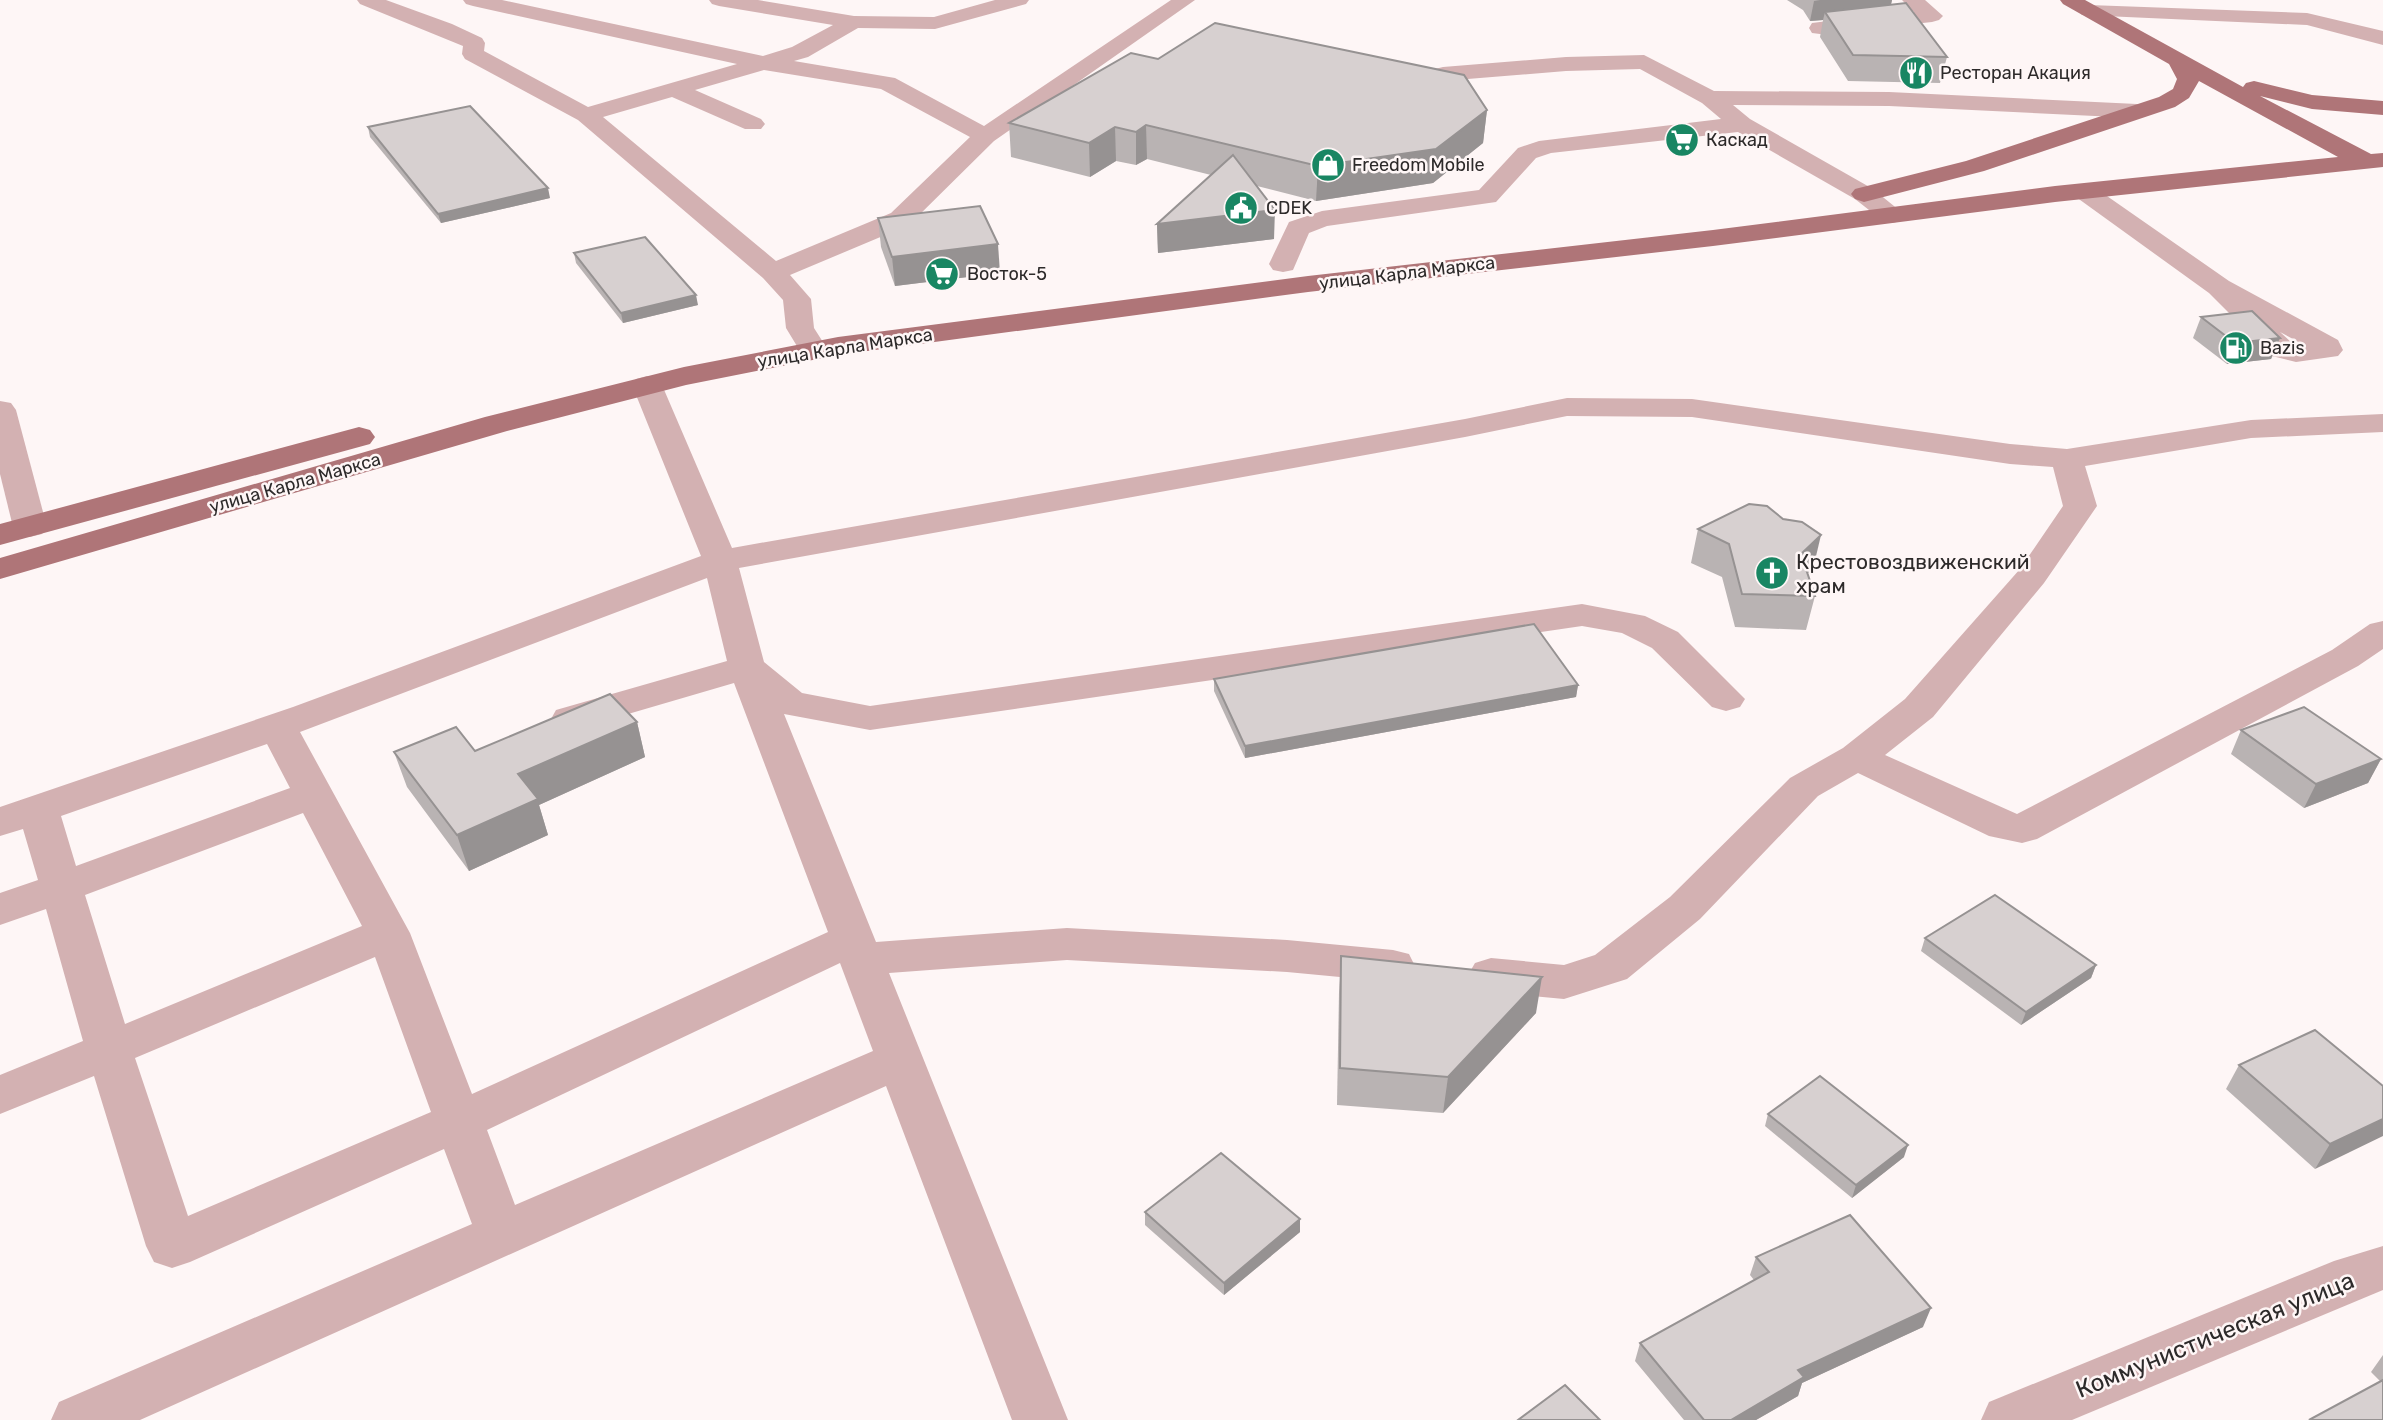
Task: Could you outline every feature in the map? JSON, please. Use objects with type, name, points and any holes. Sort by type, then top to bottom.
[{"type":"main road","points":[[2070,0],[2323,141],[2377,162]]},
{"type":"main road","points":[[2177,58],[2250,87],[2300,99],[2383,108]]},
{"type":"main road","points":[[1864,194],[1975,166],[2182,95],[2188,79],[2177,58]]},
{"type":"main road","points":[[2282,146],[2371,136]]},
{"type":"main road","points":[[1864,194],[2215,153]]},
{"type":"main road","name":"улица Карла Маркса","points":[[0,569],[496,424],[647,385],[807,339],[1713,238],[2085,192],[2377,162]]},
{"type":"main road","name":"улица Карла Маркса","points":[[15,531],[615,366],[807,339],[1283,264],[1691,218],[1864,194]]},
{"type":"street","points":[[367,0],[474,43]]},
{"type":"street","points":[[473,0],[549,5],[765,63],[887,83],[985,136]]},
{"type":"street","points":[[719,0],[839,8],[935,23],[1019,0]]},
{"type":"street","points":[[773,272],[900,219],[985,136],[1185,0]]},
{"type":"street","points":[[1820,29],[1932,16],[1912,0]]},
{"type":"street","points":[[2290,0],[2307,19]]},
{"type":"street","points":[[474,43],[549,5]]},
{"type":"street","points":[[586,115],[800,52],[839,8]]},
{"type":"street","points":[[2089,11],[2307,19],[2383,38]]},
{"type":"street","points":[[474,43],[472,54],[486,64],[521,79],[586,115],[773,272],[797,299],[807,339]]},
{"type":"street","points":[[1443,74],[1566,64],[1644,62],[1710,98],[1742,124],[1864,194],[1892,215]]},
{"type":"street","points":[[676,90],[753,124]]},
{"type":"street","points":[[1710,98],[1889,99],[2137,111]]},
{"type":"street","points":[[1283,264],[1298,228],[1322,219],[1487,197],[1527,153],[1548,146],[1742,124]]},
{"type":"street","points":[[1510,173],[1771,141]]},
{"type":"street","points":[[2085,192],[2219,287]]},
{"type":"street","points":[[647,385],[720,561],[747,667],[1040,1420]]},
{"type":"street","points":[[2067,458],[2080,506],[2032,576],[1919,708],[1857,757],[1804,787],[1685,908],[1611,967],[1564,982],[1287,956],[1067,944],[856,949],[172,1246],[108,1049],[61,888],[19,816],[277,726],[720,561],[1465,428],[1567,407],[1692,408],[2010,454],[2067,458],[2251,429],[2383,423]]},
{"type":"street","points":[[0,410],[15,531]]},
{"type":"street","points":[[747,667],[790,703],[870,718],[1582,615],[1632,624],[1665,640],[1726,699]]},
{"type":"street","points":[[1857,757],[2004,826],[2022,830],[2346,658],[2383,632]]},
{"type":"street","points":[[541,727],[747,667]]},
{"type":"street","points":[[277,726],[388,933],[501,1234]]},
{"type":"street","points":[[0,910],[313,794]]},
{"type":"street","points":[[0,1094],[388,933]]},
{"type":"street","points":[[79,1420],[898,1060]]},
{"type":"street","name":"Коммунистическая улица","points":[[2009,1420],[2383,1268]]},
{"type":"building","points":[[1906,3],[1947,57],[1853,55],[1825,12]]},
{"type":"building","points":[[1215,23],[1464,75],[1487,110],[1436,149],[1318,166],[1146,125],[1136,132],[1115,127],[1089,143],[1009,123],[1131,53],[1158,59]]},
{"type":"building","points":[[470,106],[548,188],[438,214],[368,127]]},
{"type":"building","points":[[1233,155],[1275,210],[1157,224]]},
{"type":"building","points":[[980,206],[998,244],[892,257],[878,218]]},
{"type":"building","points":[[645,237],[696,295],[621,313],[574,253]]},
{"type":"building","points":[[2252,311],[2280,338],[2235,343],[2201,317]]},
{"type":"building","points":[[1749,504],[1767,506],[1783,519],[1802,522],[1821,535],[1801,554],[1815,596],[1742,594],[1729,544],[1698,529]]},
{"type":"building","points":[[1534,624],[1578,685],[1245,746],[1214,679]]},
{"type":"building","points":[[610,694],[637,722],[518,774],[538,799],[457,835],[394,752],[456,727],[475,751]]},
{"type":"building","points":[[2304,707],[2381,759],[2316,784],[2241,730]]},
{"type":"building","points":[[1995,895],[2096,965],[2026,1012],[1925,938]]},
{"type":"building","points":[[1341,956],[1542,977],[1448,1077],[1340,1068]]},
{"type":"building","points":[[2315,1030],[2383,1086],[2383,1119],[2330,1144],[2239,1065]]},
{"type":"building","points":[[1820,1076],[1908,1145],[1856,1185],[1768,1114]]},
{"type":"building","points":[[1221,1153],[1300,1219],[1224,1283],[1145,1212]]},
{"type":"building","points":[[1850,1215],[1931,1308],[1798,1370],[1804,1377],[1731,1420],[1704,1420],[1640,1343],[1769,1272],[1756,1257]]},
{"type":"building","points":[[2383,1380],[2383,1420],[2309,1420]]},
{"type":"building","points":[[1565,1385],[1600,1420],[1518,1420]]},
{"type":"place","name":"Ресторан Акация","points":[[1916,73]]},
{"type":"place","name":"Каскад","points":[[1682,140]]},
{"type":"place","name":"Freedom Mobile","points":[[1328,165]]},
{"type":"place","name":"CDEK","points":[[1241,208]]},
{"type":"place","name":"Восток-5","points":[[942,274]]},
{"type":"place","name":"Bazis","points":[[2236,348]]},
{"type":"place","name":"Крестовоздвиженский храм","points":[[1772,573]]}]
